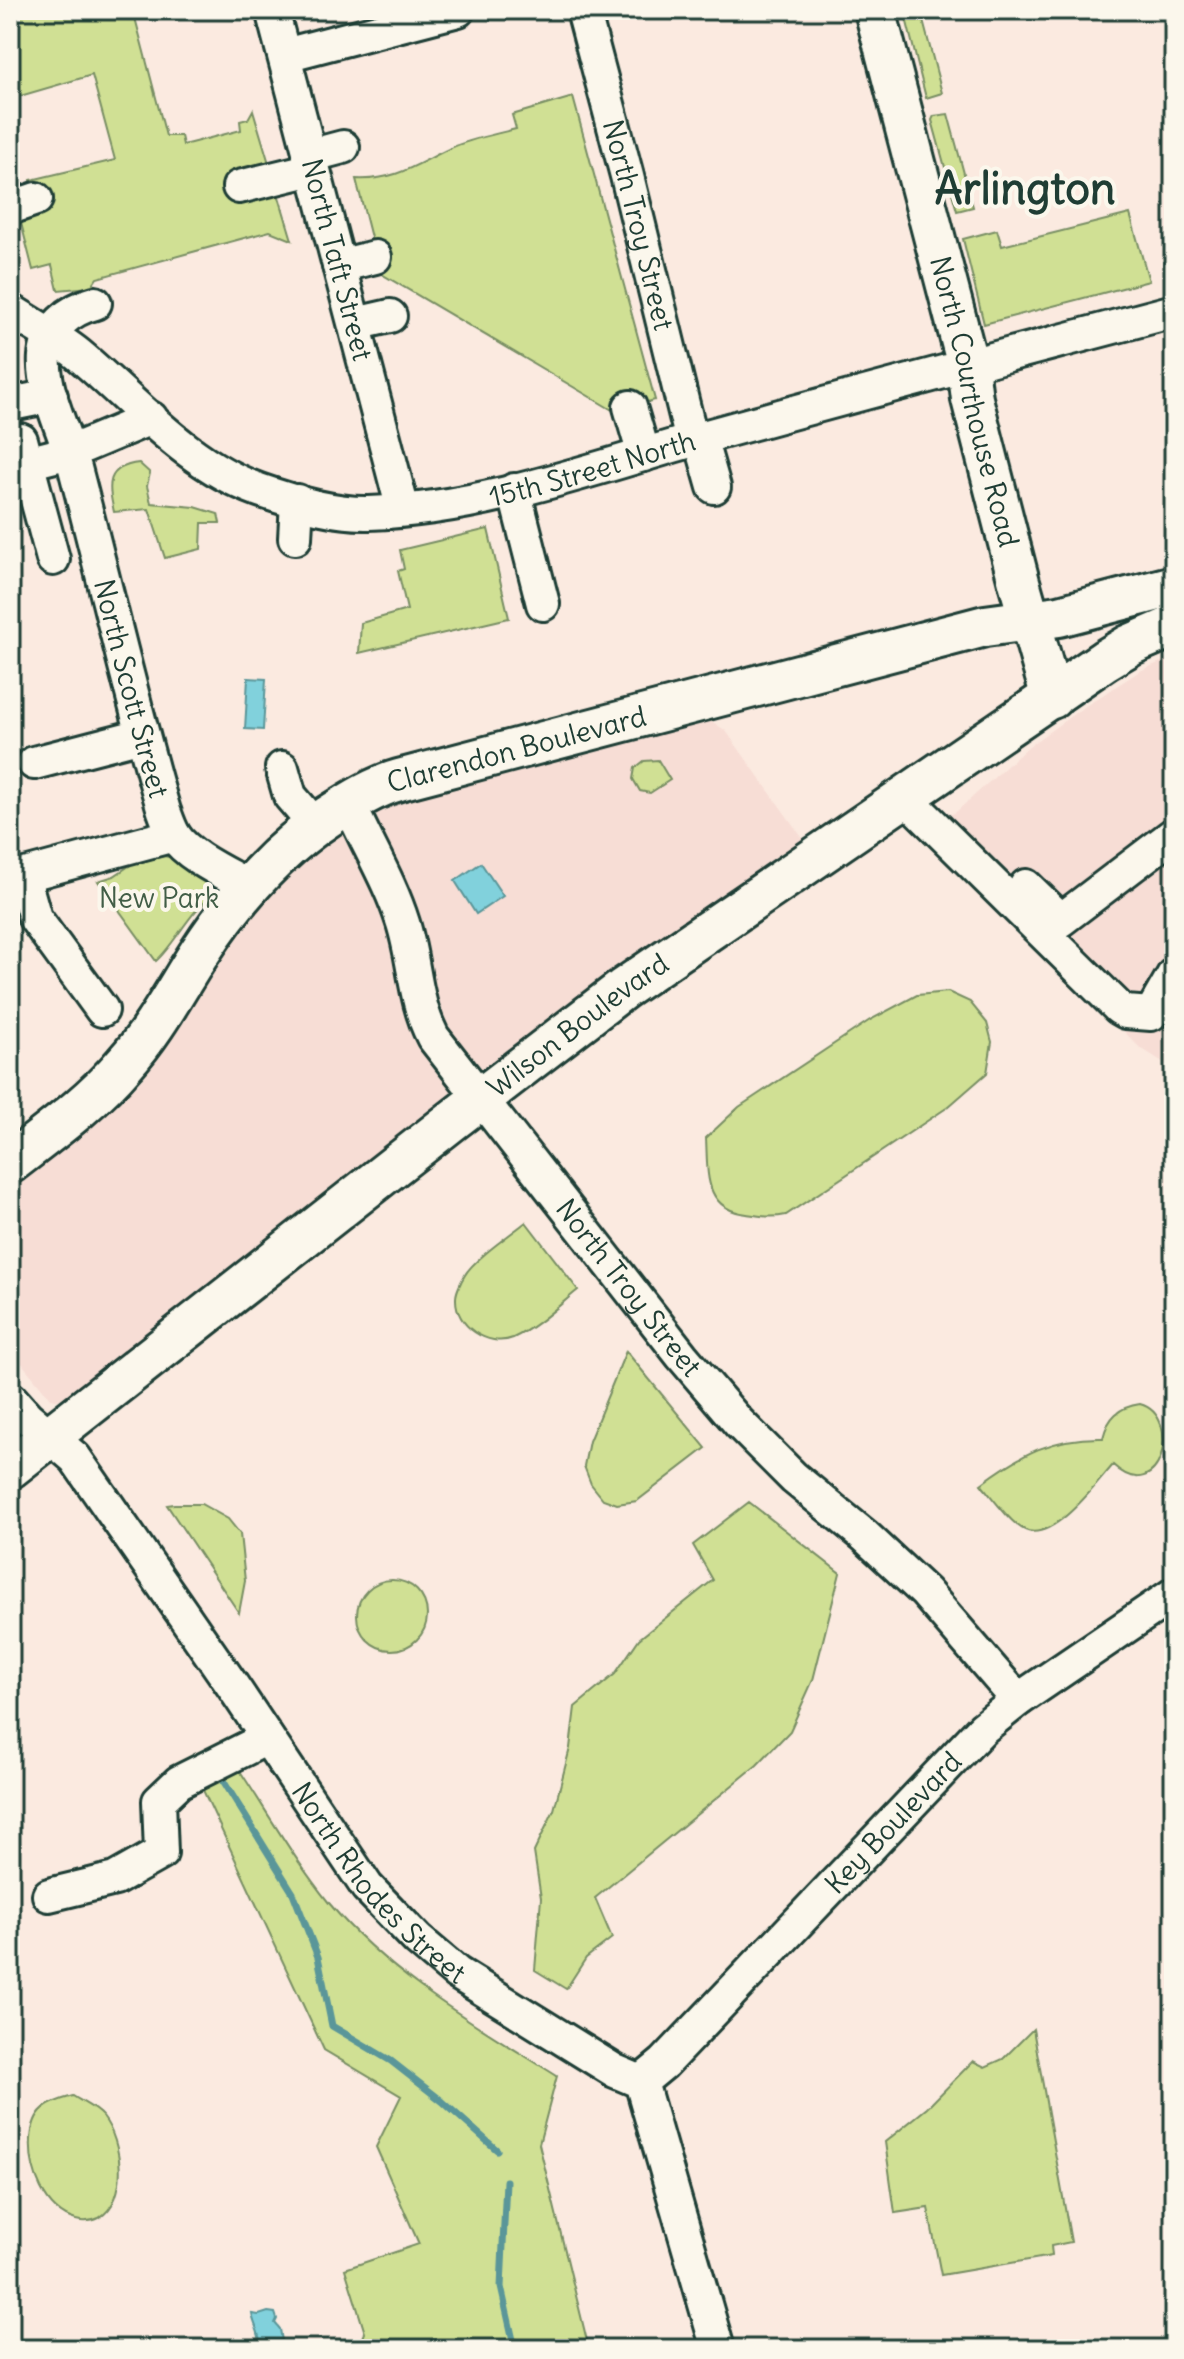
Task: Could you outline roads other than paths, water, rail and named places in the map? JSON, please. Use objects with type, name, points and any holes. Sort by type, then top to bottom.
[{"type":"main road","name":"North Courthouse Road","points":[[875,10],[968,366],[972,399],[1052,698]]},
{"type":"main road","name":"Clarendon Boulevard","points":[[10,1163],[96,1094],[125,1063],[146,1037],[221,922],[248,886],[276,857],[315,825],[382,786],[985,626],[1059,616],[1174,586]]},
{"type":"main road","name":"Wilson Boulevard","points":[[10,1468],[623,989],[1118,653],[1174,626]]},
{"type":"street","name":"North Taft Street","points":[[272,10],[403,510]]},
{"type":"street","points":[[285,55],[458,10]]},
{"type":"street","name":"North Troy Street","points":[[583,10],[638,174],[696,439],[714,487]]},
{"type":"street","points":[[239,187],[311,162],[343,147]]},
{"type":"street","points":[[339,266],[375,257]]},
{"type":"street","points":[[50,335],[70,312],[95,303]]},
{"type":"street","name":"15th Street North","points":[[10,310],[76,352],[151,418],[218,470],[249,486],[297,501],[350,512],[445,505],[514,490],[1174,311]]},
{"type":"street","points":[[355,324],[390,316]]},
{"type":"street","name":"North Scott Street","points":[[50,335],[44,369],[70,452],[164,811],[174,835],[203,860],[248,886]]},
{"type":"street","points":[[17,424],[51,396]]},
{"type":"street","points":[[630,407],[644,455]]},
{"type":"street","points":[[17,424],[70,452],[151,418]]},
{"type":"street","points":[[17,424],[50,548],[90,527]]},
{"type":"street","points":[[514,490],[543,604]]},
{"type":"street","points":[[295,538],[297,501]]},
{"type":"street","points":[[34,763],[142,735]]},
{"type":"street","points":[[282,768],[290,796],[315,825]]},
{"type":"street","points":[[915,792],[1061,920],[1174,834]]},
{"type":"street","points":[[915,792],[1119,1008],[1126,1012],[1151,1014],[1174,974]]},
{"type":"street","name":"North Troy Street","points":[[349,803],[401,915],[417,994],[433,1037],[682,1356],[739,1423],[794,1478],[865,1536],[925,1592],[1018,1700]]},
{"type":"street","points":[[102,1010],[35,918],[17,878],[174,835]]},
{"type":"street","name":"North Rhodes Street","points":[[10,1398],[75,1458],[367,1887],[418,1940],[480,1988],[615,2071],[641,2082]]},
{"type":"street","name":"Key Boulevard","points":[[641,2082],[664,2063],[983,1728],[1018,1700],[1174,1594]]},
{"type":"street","points":[[49,1895],[115,1879],[161,1853],[159,1801],[179,1782],[267,1738]]},
{"type":"street","points":[[641,2082],[718,2349]]},
{"type":"water","points":[[248,678],[266,679],[263,730],[245,729]]},
{"type":"water","points":[[481,863],[503,896],[476,914],[455,881]]},
{"type":"water","points":[[275,2313],[275,2323],[280,2329],[282,2341],[266,2348],[260,2346],[252,2314]]},
{"type":"waterway","points":[[219,1774],[293,1893],[318,1957],[332,2026],[391,2061],[497,2150]]},
{"type":"waterway","points":[[506,2181],[501,2287],[515,2349]]},
{"type":"district","name":"Arlington","points":[[1025,189]]},
{"type":"park label","name":"New Park","points":[[159,898]]}]
